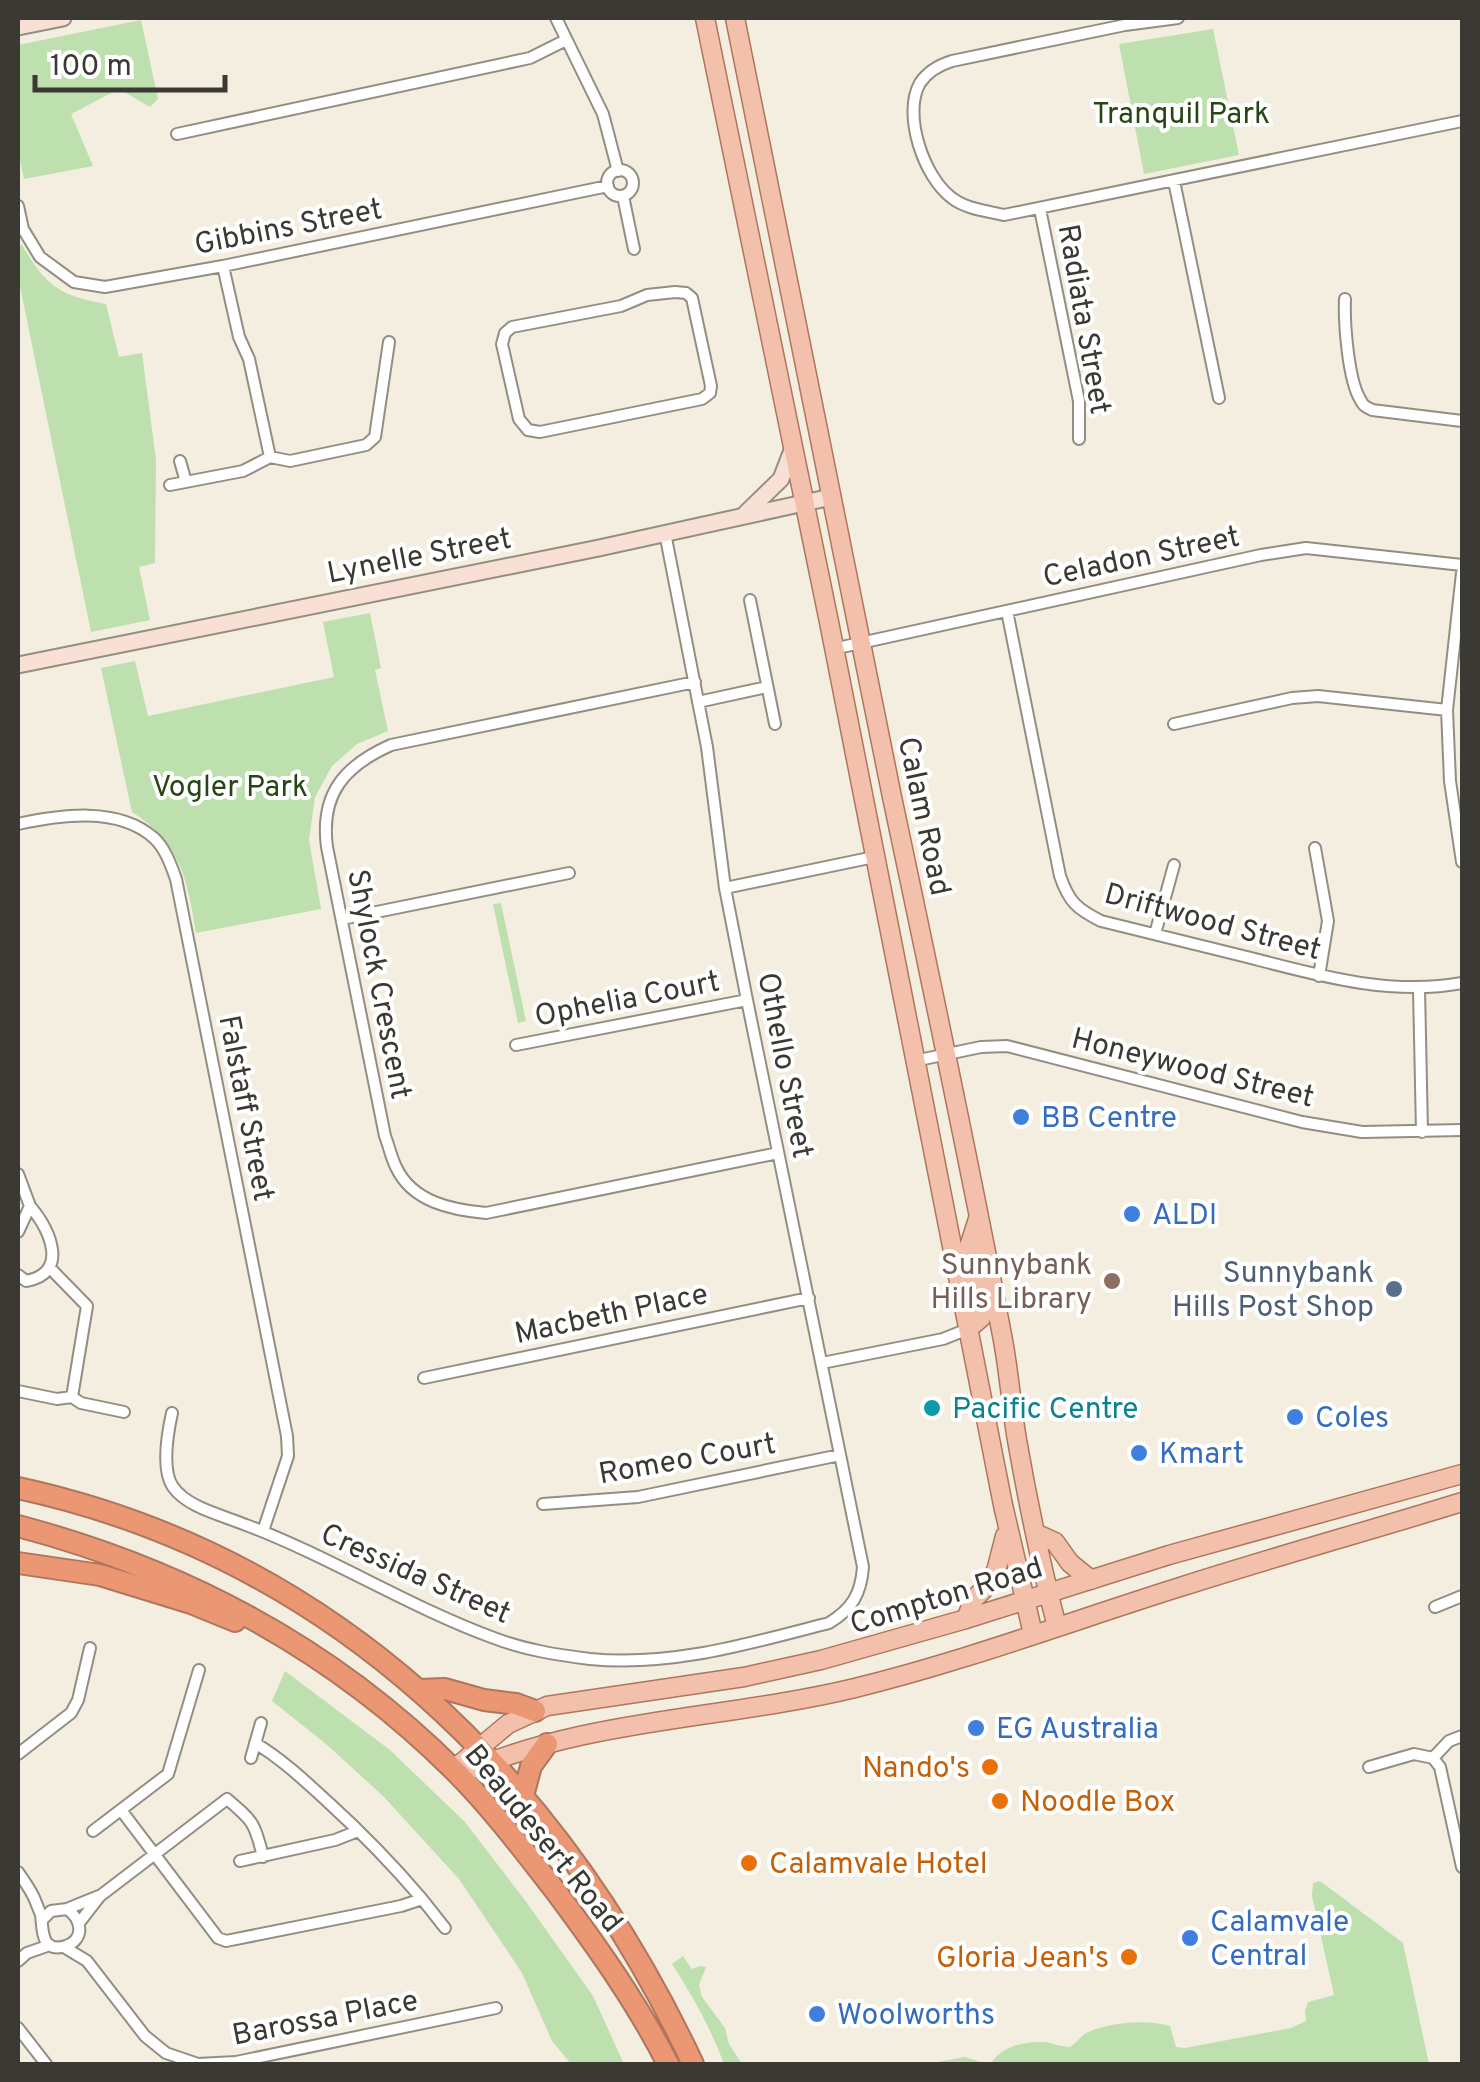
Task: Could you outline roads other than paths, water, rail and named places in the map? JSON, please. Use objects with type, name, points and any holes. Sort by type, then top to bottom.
[{"type":"highway","name":"Beaudesert Road","points":[[18,1488],[153,1529],[243,1569],[330,1622],[418,1690],[485,1754],[567,1850],[652,1984],[693,2064]]},
{"type":"highway","name":"Beaudesert Road","points":[[18,1526],[134,1562],[217,1598],[352,1684],[456,1772],[542,1874],[634,2002],[668,2064]]},
{"type":"highway","points":[[18,1563],[100,1575],[191,1603],[232,1621],[262,1624]]},
{"type":"highway","points":[[418,1690],[445,1689],[535,1711]]},
{"type":"highway","points":[[523,1796],[531,1766],[547,1744]]},
{"type":"main road","name":"Calam Road","points":[[704,18],[1008,1528],[1033,1634]]},
{"type":"main road","name":"Calam Road","points":[[735,18],[1001,1328],[1016,1438],[1057,1627]]},
{"type":"main road","points":[[968,1329],[982,1318],[969,1247],[978,1218]]},
{"type":"main road","name":"Compton Road","points":[[456,1772],[485,1754],[508,1724],[559,1703],[794,1667],[966,1619],[1169,1555],[1462,1474]]},
{"type":"main road","name":"Compton Road","points":[[485,1754],[606,1729],[856,1688],[1462,1502]]},
{"type":"main road","points":[[966,1619],[974,1598],[996,1570],[1008,1528]]},
{"type":"main road","points":[[1035,1534],[1055,1542],[1070,1563],[1091,1580]]},
{"type":"street","points":[[18,27],[63,18]]},
{"type":"street","points":[[556,18],[603,114],[618,170]]},
{"type":"street","points":[[1178,18],[1125,25],[952,61],[927,74],[914,98],[914,114],[921,152],[938,187],[955,201],[976,210],[1004,215],[1462,121]]},
{"type":"street","points":[[177,134],[530,58],[566,40]]},
{"type":"street","points":[[618,170],[626,172],[633,183],[622,196],[612,193],[608,186],[610,176],[618,170]]},
{"type":"street","points":[[1174,182],[1219,398]]},
{"type":"street","name":"Gibbins Street","points":[[18,206],[23,229],[40,257],[74,282],[105,287],[608,186]]},
{"type":"street","points":[[622,196],[634,249]]},
{"type":"street","name":"Radiata Street","points":[[1040,209],[1079,400],[1080,438]]},
{"type":"street","points":[[223,266],[270,457]]},
{"type":"street","points":[[674,292],[692,298],[710,393],[702,399],[540,432],[528,430],[520,420],[502,344],[505,333],[512,327],[621,306],[647,295],[674,292]]},
{"type":"street","points":[[1345,299],[1344,321],[1362,404],[1372,410],[1462,422]]},
{"type":"street","points":[[170,485],[243,471],[270,457],[290,462],[366,444],[375,437],[389,342]]},
{"type":"street","points":[[742,516],[780,479],[793,448]]},
{"type":"street","points":[[180,461],[186,482]]},
{"type":"street","name":"Lynelle Street","points":[[18,664],[832,498]]},
{"type":"street","name":"Othello Street","points":[[665,533],[707,747],[726,888],[747,1000],[863,1567],[854,1603]]},
{"type":"street","name":"Celadon Street","points":[[833,649],[1306,548],[1462,565]]},
{"type":"street","points":[[1462,573],[1448,710],[1450,782],[1462,862]]},
{"type":"street","points":[[750,600],[775,724]]},
{"type":"street","name":"Driftwood Street","points":[[1007,611],[1060,876],[1066,894],[1081,910],[1101,921],[1319,976],[1418,989],[1462,983]]},
{"type":"street","name":"Shylock Crescent","points":[[694,682],[391,745],[364,756],[342,777],[327,807],[327,847],[385,1136],[398,1172],[422,1197],[453,1210],[486,1213],[778,1153]]},
{"type":"street","points":[[698,702],[767,687]]},
{"type":"street","points":[[1174,724],[1318,696],[1448,710]]},
{"type":"street","name":"Falstaff Street","points":[[18,824],[54,816],[91,815],[130,823],[154,838],[167,855],[176,879],[287,1436],[288,1456],[263,1531]]},
{"type":"street","points":[[1315,848],[1328,921],[1319,976]]},
{"type":"street","points":[[726,888],[874,857]]},
{"type":"street","points":[[1156,934],[1174,865]]},
{"type":"street","points":[[342,919],[569,873]]},
{"type":"street","points":[[1418,989],[1422,1132]]},
{"type":"street","name":"Ophelia Court","points":[[516,1046],[747,1000]]},
{"type":"street","name":"Honeywood Street","points":[[914,1061],[980,1047],[1007,1046],[1302,1122],[1362,1132],[1462,1130]]},
{"type":"street","points":[[18,1174],[52,1251],[50,1268],[37,1279],[26,1281],[18,1275]]},
{"type":"street","points":[[18,1232],[30,1206]]},
{"type":"street","points":[[50,1268],[87,1306],[72,1397]]},
{"type":"street","name":"Macbeth Place","points":[[424,1378],[808,1298]]},
{"type":"street","points":[[822,1363],[943,1339],[968,1329]]},
{"type":"street","points":[[18,1390],[72,1397],[124,1412]]},
{"type":"street","name":"Cressida Street","points":[[172,1412],[166,1439],[168,1472],[172,1486],[193,1504],[263,1531],[497,1640],[541,1652],[594,1659],[655,1660],[714,1652],[829,1623],[854,1603]]},
{"type":"street","name":"Romeo Court","points":[[542,1504],[638,1497],[840,1455]]},
{"type":"street","points":[[1434,1607],[1462,1596]]},
{"type":"street","points":[[18,1754],[71,1713],[78,1700],[90,1648]]},
{"type":"street","points":[[94,1831],[168,1774],[199,1670]]},
{"type":"street","points":[[251,1758],[261,1723]]},
{"type":"street","points":[[1433,1758],[1448,1741],[1462,1736]]},
{"type":"street","points":[[256,1743],[281,1758],[391,1862],[445,1928]]},
{"type":"street","points":[[1369,1766],[1414,1754],[1433,1758],[1440,1767],[1462,1867]]},
{"type":"street","points":[[22,1957],[46,1914],[100,1896],[227,1799],[251,1819],[263,1856]]},
{"type":"street","points":[[120,1810],[218,1938],[226,1941],[422,1900]]},
{"type":"street","points":[[240,1862],[336,1840],[358,1831]]},
{"type":"street","points":[[18,1872],[33,1893],[42,1936],[50,1944],[64,1947],[76,1940],[79,1928],[100,1896]]},
{"type":"street","points":[[33,1893],[77,1916],[79,1928]]},
{"type":"street","name":"Barossa Place","points":[[79,1928],[87,1961]]},
{"type":"street","points":[[22,1957],[50,1944]]},
{"type":"street","name":"Barossa Place","points":[[64,1947],[87,1961],[145,2036],[166,2053],[198,2064],[236,2062],[496,2008]]},
{"type":"street","points":[[18,2028],[46,2064]]},
{"type":"place","name":"BB Centre","points":[[1021,1117]]},
{"type":"place","name":"ALDI","points":[[1132,1214]]},
{"type":"place","name":"Sunnybank Hills Library","points":[[1112,1281]]},
{"type":"place","name":"Sunnybank Hills Post Shop","points":[[1394,1289]]},
{"type":"place","name":"Pacific Centre","points":[[932,1408]]},
{"type":"place","name":"Coles","points":[[1295,1417]]},
{"type":"place","name":"Kmart","points":[[1139,1453]]},
{"type":"place","name":"EG Australia","points":[[976,1728]]},
{"type":"place","name":"Nando's","points":[[990,1767]]},
{"type":"place","name":"Noodle Box","points":[[1000,1801]]},
{"type":"place","name":"Calamvale Hotel","points":[[749,1863]]},
{"type":"place","name":"Calamvale Central","points":[[1190,1938]]},
{"type":"place","name":"Gloria Jean's","points":[[1129,1957]]},
{"type":"place","name":"Woolworths","points":[[817,2014]]},
{"type":"park label","name":"Tranquil Park","points":[[1181,113]]},
{"type":"park label","name":"Vogler Park","points":[[230,786]]}]
